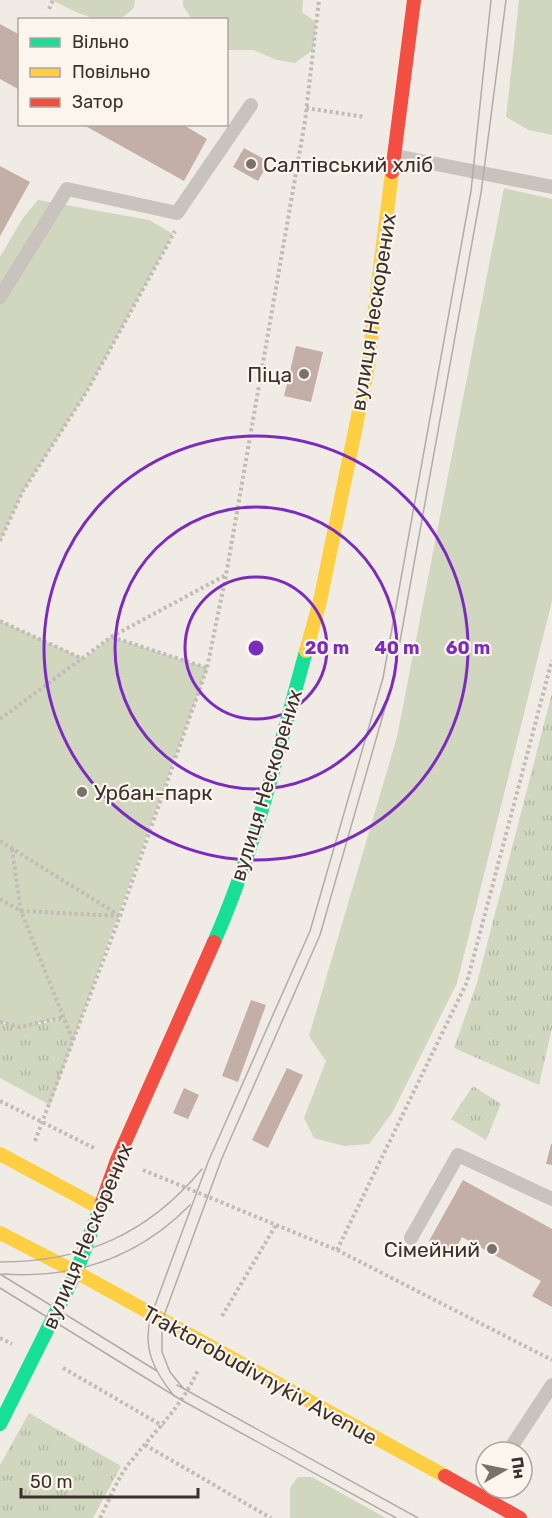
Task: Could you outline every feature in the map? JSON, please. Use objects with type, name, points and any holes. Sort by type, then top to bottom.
[{"type":"main road","name":"вулиця Нескорених","points":[[0,1424],[76,1272],[117,1160],[228,908],[259,821],[322,590],[367,372],[414,0]]},
{"type":"main road","points":[[0,1154],[100,1208]]},
{"type":"main road","name":"Traktorobudivnykiv Avenue","points":[[0,1233],[474,1486]]},
{"type":"main road","name":"Traktorobudivnykiv Avenue","points":[[495,1500],[520,1518]]},
{"type":"lane","points":[[0,297],[67,189],[177,213],[251,105]]},
{"type":"lane","points":[[396,156],[552,187]]},
{"type":"lane","points":[[411,1238],[458,1155],[552,1199]]},
{"type":"lane","points":[[516,1440],[552,1385]]},
{"type":"path","points":[[49,9],[53,0]]},
{"type":"path","points":[[32,1149],[120,916],[207,668],[226,575],[306,108],[319,0]]},
{"type":"path","points":[[306,108],[365,117]]},
{"type":"path","points":[[0,540],[23,491],[87,391],[178,224],[177,213]]},
{"type":"path","points":[[0,720],[111,637],[226,575]]},
{"type":"path","points":[[0,621],[84,659]]},
{"type":"path","points":[[111,637],[207,668]]},
{"type":"path","points":[[337,1250],[467,982],[552,660]]},
{"type":"path","points":[[0,841],[120,916]]},
{"type":"path","points":[[12,849],[21,911],[73,1041]]},
{"type":"path","points":[[0,899],[21,911],[120,916]]},
{"type":"path","points":[[0,1022],[20,1027],[65,1017]]},
{"type":"path","points":[[0,1101],[100,1151]]},
{"type":"path","points":[[143,1170],[337,1250],[552,1360]]},
{"type":"path","points":[[222,1316],[276,1225]]},
{"type":"path","points":[[0,1338],[12,1344]]},
{"type":"path","points":[[100,1518],[130,1462],[163,1426],[188,1392],[202,1361]]},
{"type":"path","points":[[63,1368],[163,1426]]},
{"type":"path","points":[[145,1445],[271,1518]]},
{"type":"green space","points":[[52,0],[135,0],[134,8],[121,18],[94,18]]},
{"type":"green space","points":[[183,0],[303,0],[302,12],[316,22],[313,50],[295,63],[277,60],[253,50],[228,50],[228,18],[191,18],[183,6]]},
{"type":"green space","points":[[519,0],[552,0],[552,135],[529,130],[506,117]]},
{"type":"green space","points":[[504,188],[552,199],[552,601],[457,983],[392,1113],[369,1144],[344,1146],[314,1138],[304,1118],[326,1061],[309,1036],[397,737]]},
{"type":"green space","points":[[38,200],[149,220],[173,234],[87,391],[23,491],[0,541],[0,257],[23,218]]},
{"type":"green space","name":"Урбан-парк","points":[[0,621],[84,659],[111,637],[207,668],[73,1041],[65,1017],[20,1027],[0,1022]]},
{"type":"green space","points":[[552,693],[552,1028],[539,1085],[454,1048],[477,983]]},
{"type":"green space","points":[[65,1017],[73,1041],[50,1105],[0,1078],[0,1022],[4,1024],[42,1024]]},
{"type":"green space","points":[[473,1086],[501,1104],[486,1140],[451,1119]]},
{"type":"green space","points":[[29,1413],[121,1466],[93,1518],[0,1518],[0,1465]]},
{"type":"green space","points":[[298,1477],[312,1477],[386,1518],[290,1518],[290,1488]]},
{"type":"building","points":[[0,24],[18,34],[18,89],[0,79]]},
{"type":"building","points":[[86,126],[185,126],[207,139],[184,181]]},
{"type":"building","name":"Салтівський хліб","points":[[244,148],[269,162],[258,181],[233,167]]},
{"type":"building","points":[[0,166],[30,182],[0,236]]},
{"type":"building","name":"Піца","points":[[296,346],[323,352],[311,402],[284,396]]},
{"type":"building","points":[[251,1000],[266,1005],[238,1082],[222,1076]]},
{"type":"building","points":[[287,1068],[303,1075],[268,1148],[252,1140]]},
{"type":"building","points":[[184,1088],[199,1095],[188,1119],[173,1113]]},
{"type":"building","points":[[552,1144],[552,1165],[546,1164]]},
{"type":"building","points":[[463,1180],[552,1229],[552,1307],[532,1296],[541,1281],[462,1237],[453,1254],[429,1241]]},
{"type":"tram line","points":[[174,1396],[156,1368],[149,1349],[151,1316],[208,1162],[310,931],[383,678],[471,191],[491,0]]},
{"type":"tram line","points":[[184,1389],[170,1372],[162,1352],[162,1321],[222,1158],[320,935],[393,680],[481,193],[506,0]]},
{"type":"tram line","points":[[0,1262],[59,1257],[87,1250],[112,1240],[137,1227],[159,1211],[202,1169]]},
{"type":"tram line","points":[[3,1274],[55,1273],[104,1261],[149,1238],[190,1205]]},
{"type":"tram line","points":[[0,1274],[157,1371]]},
{"type":"tram line","points":[[0,1288],[183,1401],[396,1518]]},
{"type":"tram line","points":[[177,1385],[418,1518]]},
{"type":"traffic: fast","points":[[214,942],[254,835],[306,651]]},
{"type":"traffic: fast","points":[[0,1424],[77,1270],[101,1205]]},
{"type":"traffic: slow","points":[[306,651],[320,601],[367,372],[392,172]]},
{"type":"traffic: slow","points":[[0,1154],[100,1208]]},
{"type":"traffic: slow","points":[[0,1233],[76,1272],[445,1476]]},
{"type":"traffic: jam","points":[[392,172],[414,0]]},
{"type":"traffic: jam","points":[[101,1205],[117,1160],[214,942]]},
{"type":"traffic: jam","points":[[445,1476],[520,1518]]},
{"type":"place","name":"Салтівський хліб","points":[[251,164]]},
{"type":"place","name":"Піца","points":[[304,374]]},
{"type":"place","name":"Урбан-парк","points":[[82,792]]},
{"type":"place","name":"Сімейний","points":[[492,1249]]}]
